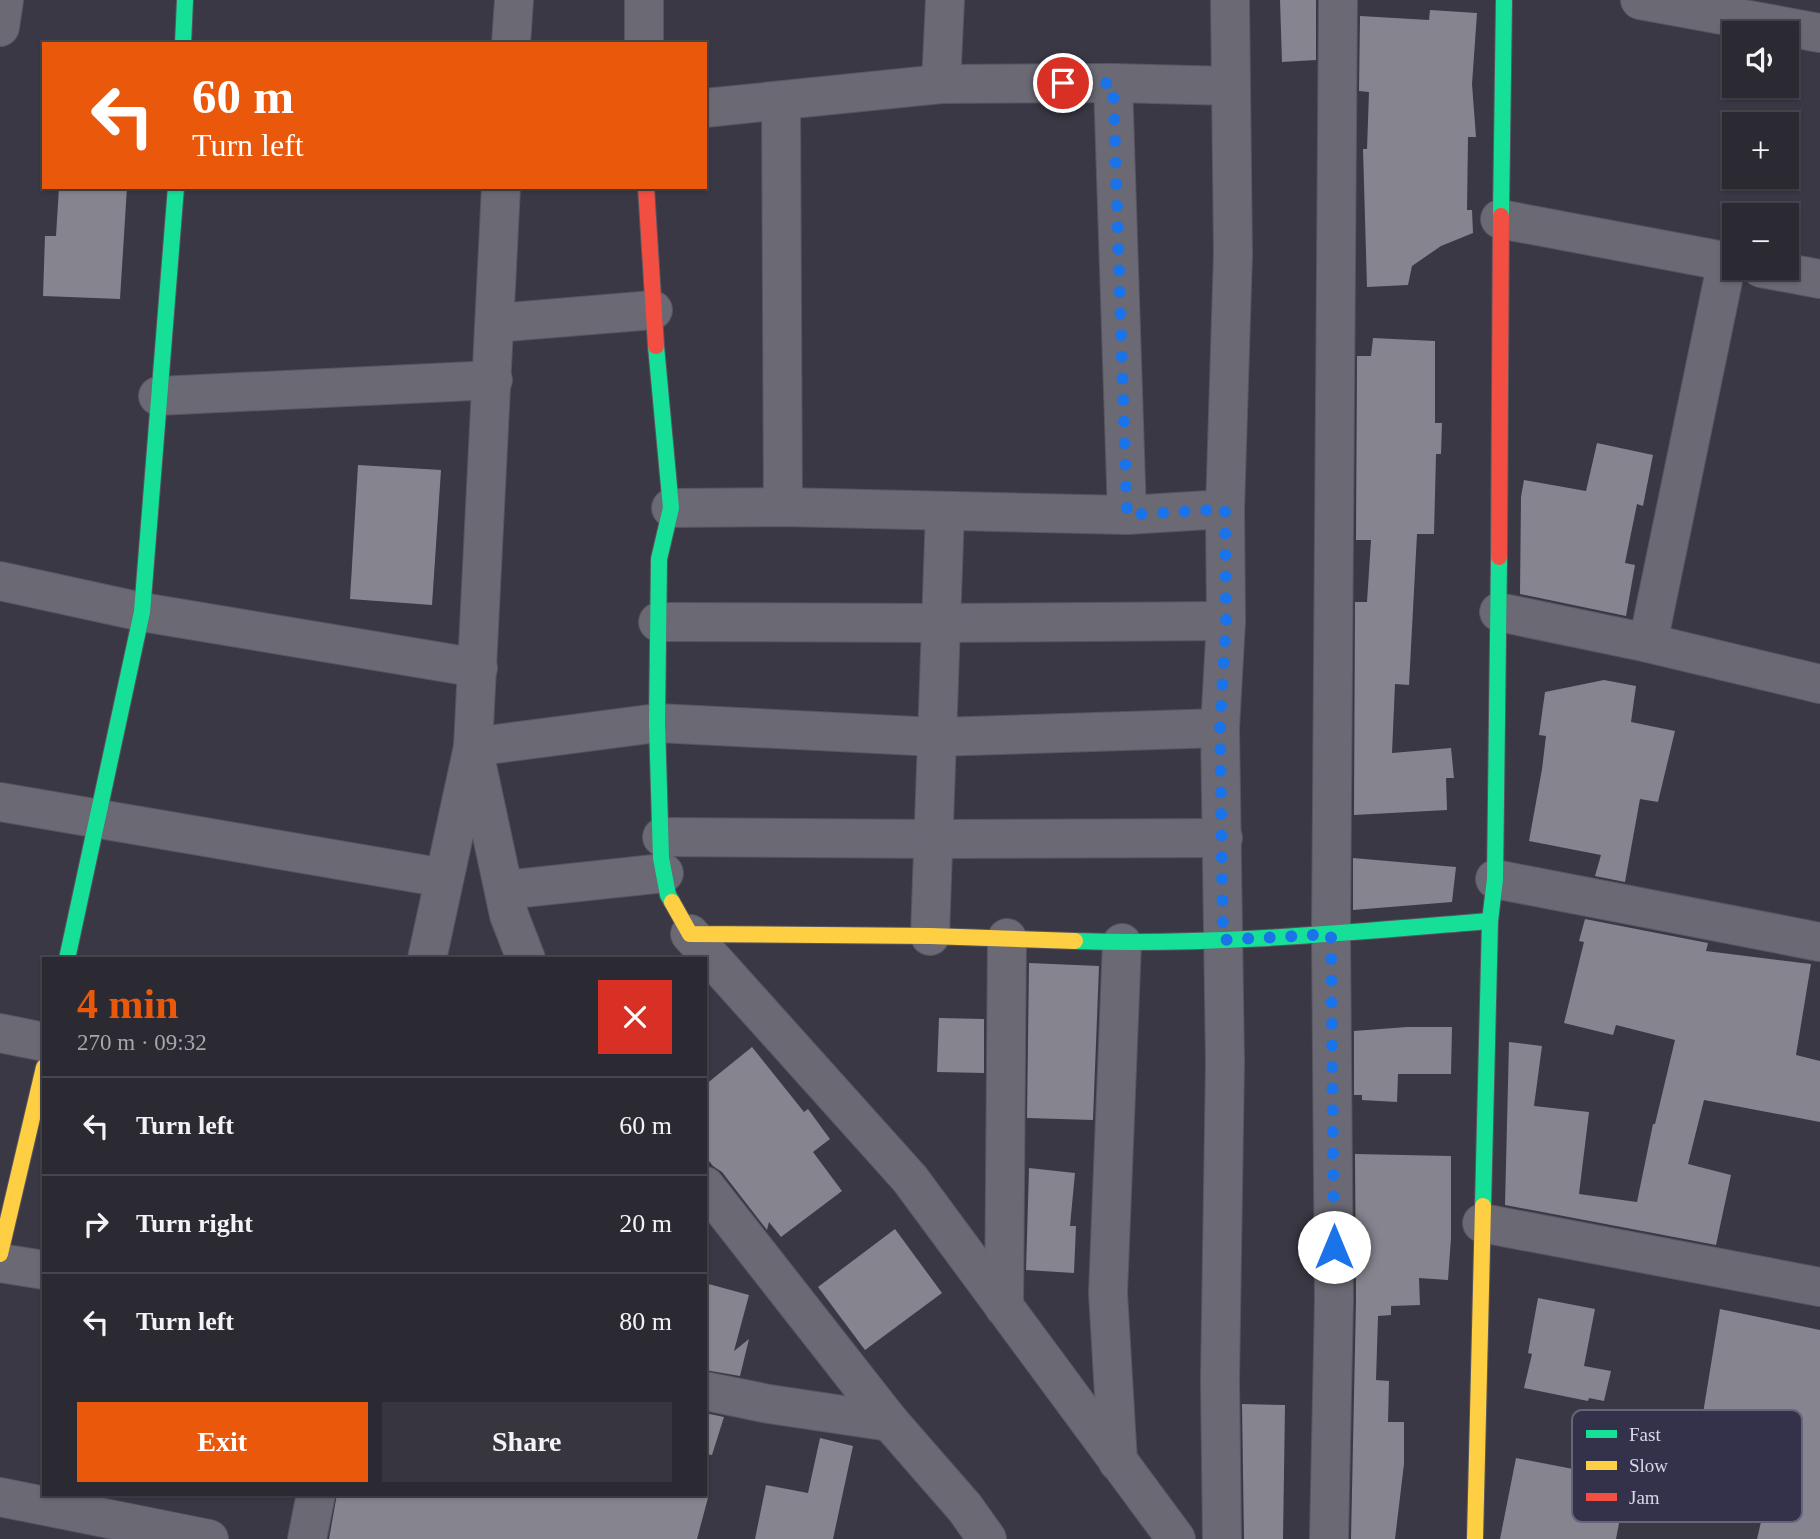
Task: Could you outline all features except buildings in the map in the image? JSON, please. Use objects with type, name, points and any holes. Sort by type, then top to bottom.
[{"type":"street","points":[[0,27],[5,0]]},
{"type":"street","points":[[183,42],[185,0]]},
{"type":"street","points":[[511,42],[514,0]]},
{"type":"street","points":[[644,0],[644,42]]},
{"type":"street","points":[[940,84],[945,0]]},
{"type":"street","points":[[1222,1539],[1220,1380],[1225,1063],[1220,728],[1226,621],[1225,509],[1233,254],[1230,0]]},
{"type":"street","points":[[1329,1539],[1334,1300],[1331,934],[1338,0]]},
{"type":"street","points":[[1475,1539],[1490,921],[1495,879],[1504,0]]},
{"type":"street","points":[[1640,0],[1820,33]]},
{"type":"street","points":[[1113,83],[1127,515]]},
{"type":"street","points":[[707,108],[940,84],[1113,83],[1231,86]]},
{"type":"street","points":[[780,102],[783,507]]},
{"type":"street","points":[[67,957],[142,611],[176,189]]},
{"type":"street","points":[[427,957],[473,747],[501,189]]},
{"type":"street","points":[[646,189],[653,310],[671,508],[659,559],[657,723],[663,855],[668,895],[690,934],[910,1179],[1176,1539]]},
{"type":"street","points":[[1500,219],[1722,260]]},
{"type":"street","points":[[1799,275],[1820,279]]},
{"type":"street","points":[[1648,643],[1737,280]]},
{"type":"street","points":[[496,323],[653,310]]},
{"type":"street","points":[[158,396],[493,380]]},
{"type":"street","points":[[671,508],[783,507],[1127,515],[1225,509]]},
{"type":"street","points":[[930,936],[945,512]]},
{"type":"street","points":[[0,581],[142,611],[478,668]]},
{"type":"street","points":[[1499,612],[1648,643],[1820,684]]},
{"type":"street","points":[[658,622],[1226,621]]},
{"type":"street","points":[[473,747],[657,723],[936,737],[1220,728]]},
{"type":"street","points":[[473,747],[509,915],[525,957]]},
{"type":"street","points":[[0,802],[444,878]]},
{"type":"street","points":[[504,890],[663,855],[935,839],[1223,838]]},
{"type":"street","points":[[1495,879],[1820,942]]},
{"type":"street","points":[[690,934],[930,936],[1122,943],[1331,934],[1490,921]]},
{"type":"street","points":[[1004,1307],[1007,938]]},
{"type":"street","points":[[1118,1462],[1108,1293],[1122,943]]},
{"type":"street","points":[[0,1033],[42,1042]]},
{"type":"street","points":[[0,1254],[42,1076]]},
{"type":"street","points":[[707,1189],[890,1422],[965,1508],[988,1539]]},
{"type":"street","points":[[1482,1223],[1820,1287]]},
{"type":"street","points":[[0,1263],[42,1270]]},
{"type":"street","points":[[707,1391],[769,1404],[890,1422]]},
{"type":"street","points":[[307,1539],[316,1496]]},
{"type":"street","points":[[0,1497],[209,1539]]},
{"type":"traffic: fast","points":[[183,42],[185,0]]},
{"type":"traffic: fast","points":[[1501,216],[1504,0]]},
{"type":"traffic: fast","points":[[67,957],[142,612],[176,189]]},
{"type":"traffic: fast","points":[[656,346],[671,508],[659,559],[657,723],[661,858],[668,895],[672,902]]},
{"type":"traffic: fast","points":[[1483,1206],[1490,921],[1495,879],[1499,557]]},
{"type":"traffic: fast","points":[[1075,941],[1231,940],[1490,921]]},
{"type":"traffic: slow","points":[[672,902],[690,934],[930,936],[1075,941]]},
{"type":"traffic: slow","points":[[0,1254],[42,1076]]},
{"type":"traffic: slow","points":[[1475,1539],[1483,1206]]},
{"type":"traffic: jam","points":[[646,189],[656,346]]},
{"type":"traffic: jam","points":[[1499,557],[1501,216]]},
{"type":"route","points":[[1063,83],[1113,83],[1127,515],[1225,509],[1226,621],[1220,728],[1223,940],[1331,934],[1334,1247]]}]
